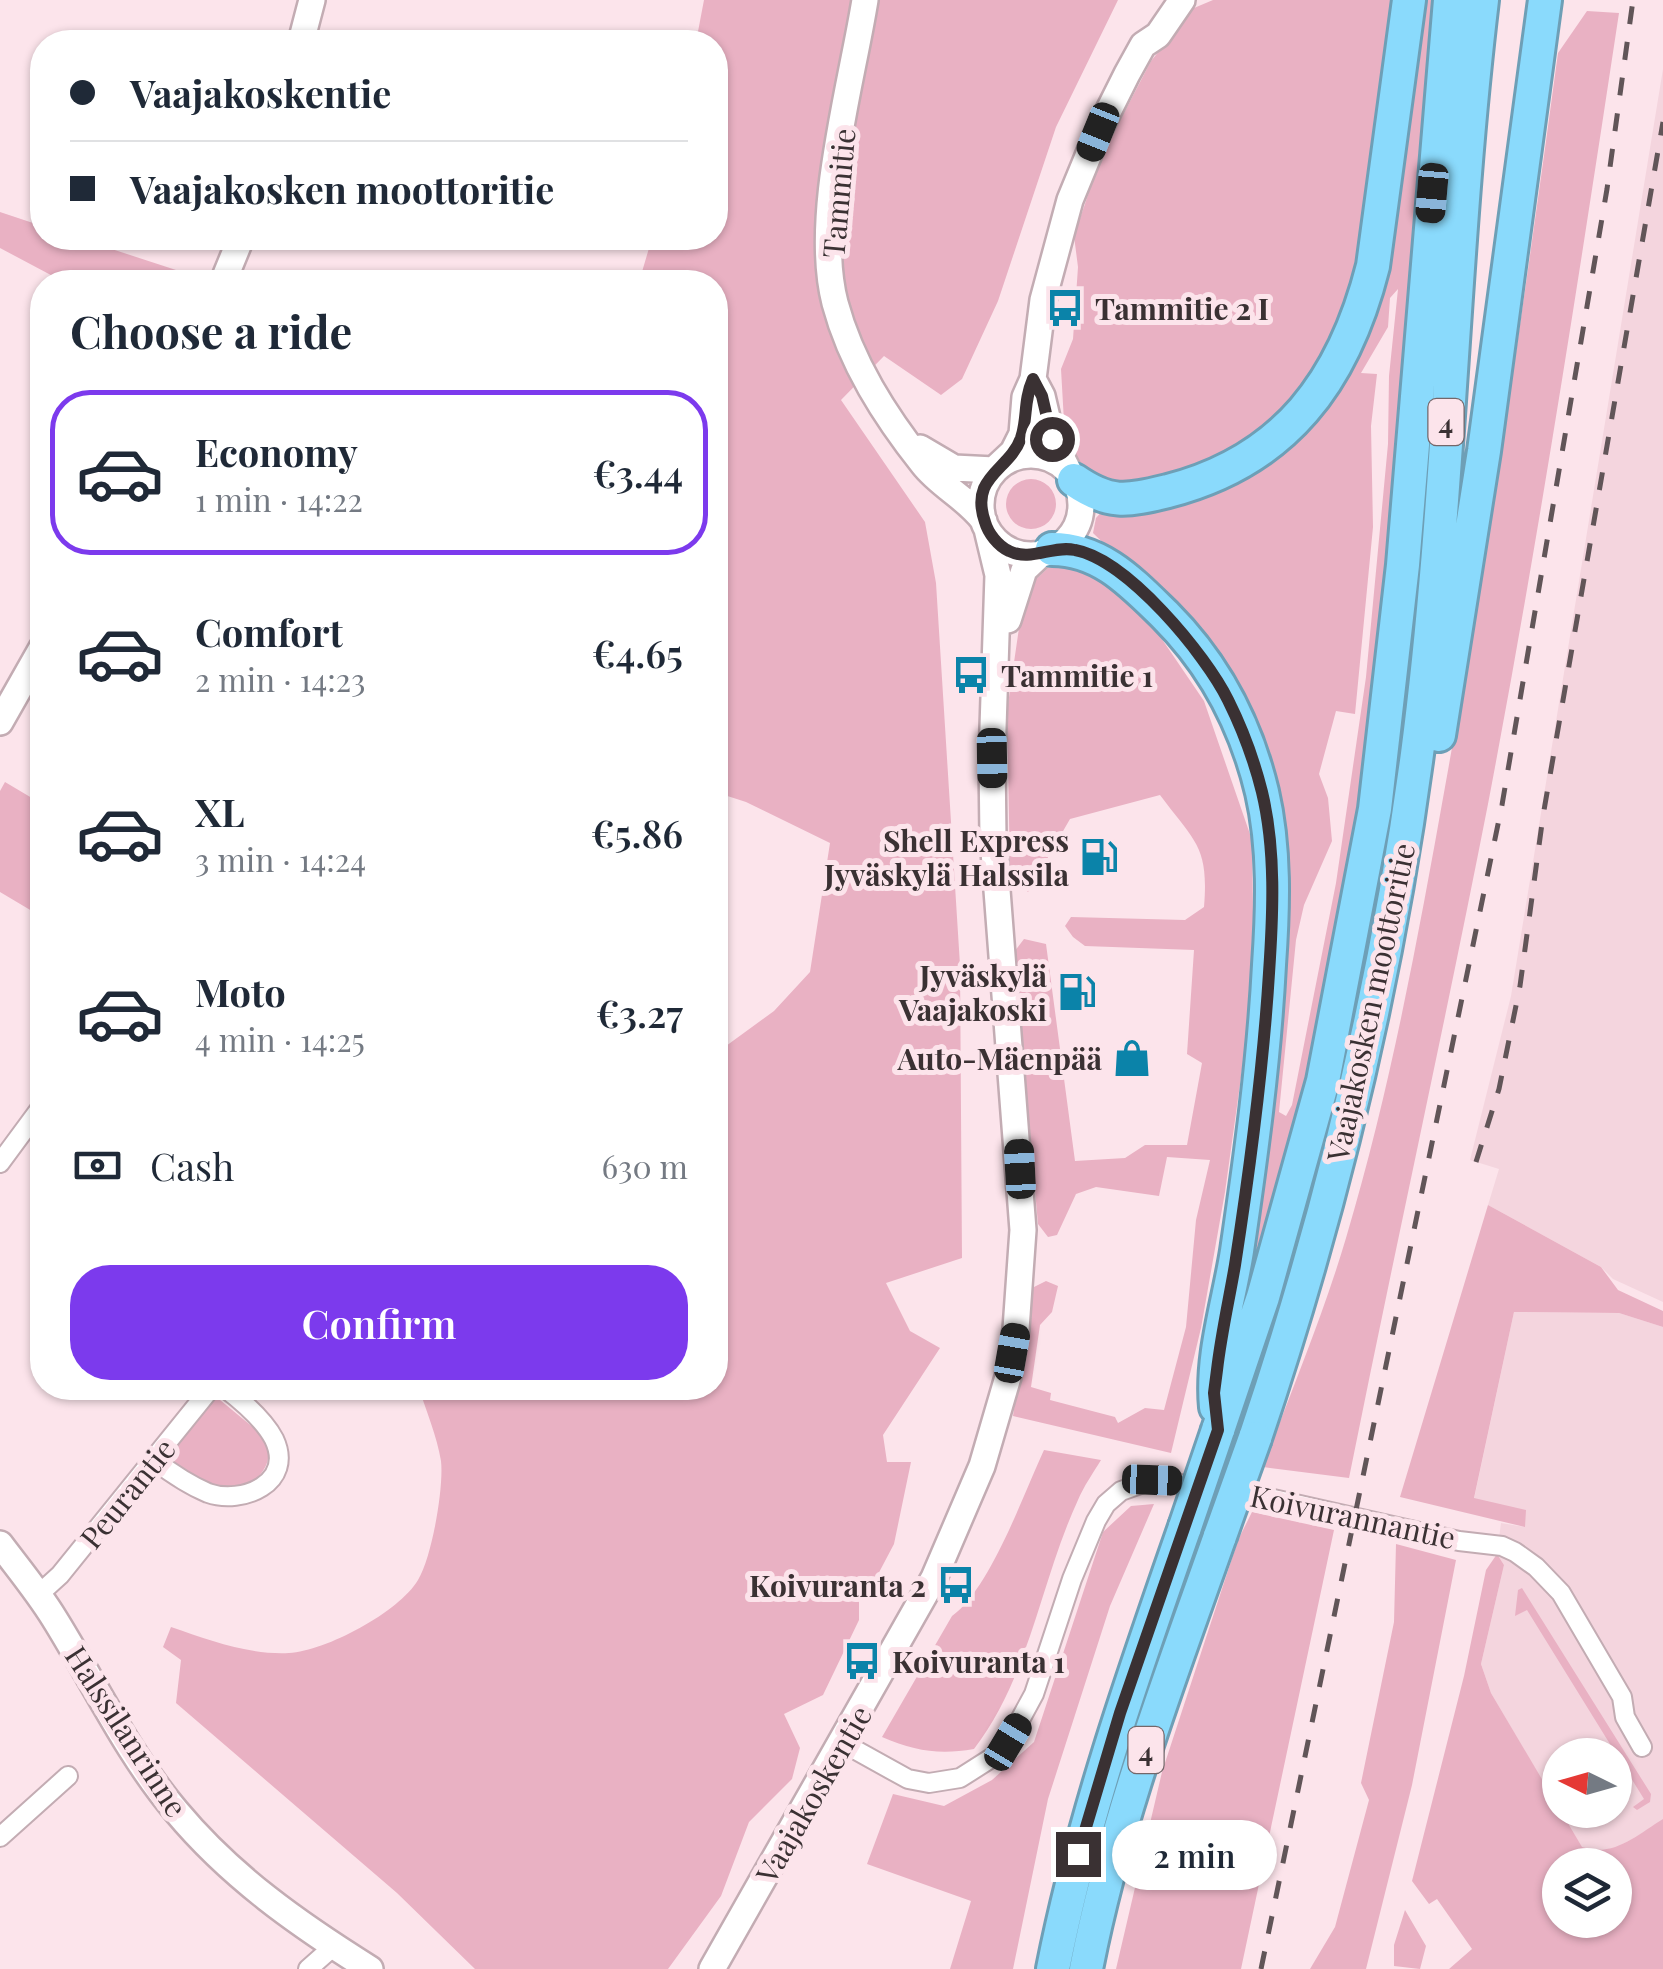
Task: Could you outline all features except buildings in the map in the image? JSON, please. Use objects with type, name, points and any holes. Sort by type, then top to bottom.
[{"type":"highway","points":[[1071,476],[1093,494],[1122,499],[1186,486],[1227,472],[1257,454],[1315,398],[1340,358],[1373,266],[1409,0]]},
{"type":"highway","name":"Vaajakosken moottoritie","points":[[1053,1969],[1070,1881],[1093,1801],[1264,1297],[1318,1098],[1375,809],[1403,564],[1450,0]]},
{"type":"highway","name":"Vaajakosken moottoritie","points":[[1086,1969],[1096,1916],[1136,1780],[1295,1316],[1338,1157],[1380,974],[1403,843],[1429,639],[1460,228],[1482,0]]},
{"type":"highway","points":[[1403,843],[1425,791],[1440,732],[1545,0]]},
{"type":"highway","points":[[1047,551],[1074,549],[1100,560],[1136,587],[1182,632],[1208,665],[1228,700],[1249,747],[1263,796],[1272,906],[1266,1022],[1253,1142],[1219,1347],[1214,1393],[1218,1430]]},
{"type":"main road","points":[[305,30],[312,0]]},
{"type":"main road","name":"Tammitie","points":[[865,0],[833,186],[834,300],[859,368],[874,396],[931,473],[970,505],[986,525]]},
{"type":"main road","points":[[1033,379],[1042,396],[1052,439],[1081,502],[1074,532],[1047,551],[1029,555],[1009,552],[986,525],[982,494],[996,468],[1019,442],[1025,398],[1033,379],[1043,300],[1070,200],[1098,132],[1143,45],[1144,27],[1160,0]]},
{"type":"main road","points":[[1143,45],[1158,35],[1182,0]]},
{"type":"main road","name":"Tammitie","points":[[900,432],[928,455],[954,468],[996,468]]},
{"type":"main road","points":[[996,468],[1034,454],[1048,457],[1071,476]]},
{"type":"main road","name":"Vaajakoskentie","points":[[712,1969],[934,1578],[964,1514],[998,1417],[1016,1329],[1022,1230],[993,838],[998,575],[986,525]]},
{"type":"main road","name":"Vaajakoskentie","points":[[994,679],[1018,584],[1024,570],[1047,551]]},
{"type":"main road","points":[[0,722],[30,669]]},
{"type":"main road","name":"Halssilanrinne","points":[[0,1544],[38,1595],[173,1808],[219,1859],[252,1888],[370,1969]]},
{"type":"street","points":[[0,1163],[30,1122]]},
{"type":"street","name":"Peurantie","points":[[38,1595],[60,1575],[202,1400]]},
{"type":"street","points":[[154,1460],[210,1494],[233,1498],[260,1491],[270,1482],[277,1466],[274,1439],[237,1400]]},
{"type":"street","name":"Koivurannantie","points":[[843,1743],[908,1779],[929,1782],[960,1778],[993,1757],[1008,1742],[1034,1694],[1072,1579],[1096,1521],[1120,1491],[1152,1480],[1256,1495],[1440,1537],[1502,1546],[1515,1552],[1561,1593],[1622,1697],[1625,1717],[1642,1747]]},
{"type":"street","points":[[0,1837],[68,1776]]},
{"type":"street","points":[[308,1969],[334,1946]]},
{"type":"shaded area","points":[[704,0],[1118,0],[1056,127],[998,301],[962,379],[941,395],[884,356],[841,400],[925,522],[936,583],[960,965],[962,1258],[886,1283],[910,1331],[940,1348],[883,1435],[887,1462],[911,1462],[894,1544],[875,1580],[859,1582],[859,1620],[823,1695],[784,1714],[800,1748],[792,1779],[749,1822],[721,1896],[668,1969],[475,1969],[397,1893],[176,1703],[181,1660],[163,1647],[171,1627],[244,1649],[304,1651],[360,1628],[409,1592],[428,1555],[441,1487],[441,1461],[423,1400],[728,1400],[728,1045],[774,1011],[810,972],[830,843],[728,796],[728,270],[643,270],[648,250],[728,250],[728,30],[698,30]]},
{"type":"shaded area","points":[[1213,0],[1397,0],[1360,278],[1326,355],[1275,419],[1221,458],[1158,481],[1104,482],[1081,465],[1065,439],[1061,369],[1073,339],[1078,267],[1074,236],[1101,157],[1151,61],[1194,8]]},
{"type":"shaded area","points":[[1422,0],[1434,0],[1389,544],[1359,806],[1313,1049],[1228,1367],[1264,1179],[1282,1000],[1273,788],[1128,567],[1093,533],[1096,518],[1104,509],[1188,495],[1337,384]],"holes":[[[1398,289],[1389,376],[1388,444],[1366,677],[1336,883],[1292,1105],[1286,1116],[1279,1112],[1296,940],[1304,905],[1332,841],[1328,798],[1319,774],[1336,711],[1355,714],[1373,527],[1371,426],[1377,374],[1361,373],[1388,327],[1390,298]]]},
{"type":"shaded area","points":[[1587,11],[1619,13],[1557,409],[1488,804],[1349,1478],[1263,1467],[1337,1267],[1390,1071],[1477,604],[1558,53]]},
{"type":"shaded area","points":[[1663,69],[1663,1302],[1613,1279],[1601,1267],[1488,1205],[1499,1169],[1470,1160],[1511,996]]},
{"type":"shaded area","points":[[0,212],[30,222],[30,250],[115,250],[176,270],[41,270],[0,248]]},
{"type":"shaded area","points":[[1031,479],[1049,486],[1056,504],[1049,522],[1031,529],[1013,522],[1006,504],[1013,486]]},
{"type":"shaded area","points":[[1071,565],[1098,577],[1153,626],[1204,701],[1252,840],[1254,984],[1225,1192],[1201,1328],[1171,1453],[1013,1416],[1032,1288],[1046,1281],[1058,1286],[1052,1312],[1040,1325],[1031,1387],[1051,1393],[1050,1400],[1115,1417],[1118,1423],[1145,1408],[1164,1410],[1186,1327],[1196,1220],[1210,1160],[1167,1157],[1159,1196],[1096,1187],[1076,1194],[1057,1235],[1048,1237],[1038,1224],[1014,952],[1024,939],[1046,944],[1075,1161],[1125,1158],[1145,1145],[1187,1145],[1202,1063],[1187,1054],[1194,950],[1085,946],[1065,926],[1071,917],[1185,920],[1204,907],[1202,857],[1191,835],[1160,795],[1070,819],[1028,892],[1010,871],[1007,711],[1020,621],[1031,584],[1050,566]]},
{"type":"shaded area","points":[[5,782],[30,797],[30,910],[0,892],[0,791]]},
{"type":"shaded area","points":[[1488,1205],[1601,1267],[1618,1290],[1663,1311],[1663,1327],[1619,1313],[1514,1312],[1474,1498],[1526,1510],[1525,1527],[1400,1497]]},
{"type":"shaded area","points":[[1514,1312],[1619,1313],[1663,1327],[1663,1821],[1616,1848],[1581,1847],[1570,1828],[1632,1828],[1632,1738],[1542,1738],[1542,1780],[1491,1693],[1481,1664],[1504,1565],[1497,1554],[1501,1523],[1525,1527],[1474,1499]]},
{"type":"shaded area","points":[[210,1400],[220,1400],[261,1434],[268,1446],[262,1473],[236,1489],[199,1480],[166,1457]]},
{"type":"shaded area","points":[[1044,1450],[1101,1460],[1065,1531],[1021,1660],[993,1721],[974,1749],[927,1750],[882,1737],[952,1616],[980,1585],[993,1563]]},
{"type":"shaded area","points":[[1154,1504],[1110,1606],[1048,1799],[1013,1969],[950,1969],[971,1901],[867,1864],[893,1794],[944,1806],[992,1780],[1034,1742],[1103,1532],[1131,1506]]},
{"type":"shaded area","points":[[1252,1512],[1334,1530],[1241,1969],[1116,1969],[1162,1772],[1238,1540]]},
{"type":"shaded area","points":[[1396,1544],[1456,1560],[1412,1785],[1366,1969],[1310,1969],[1335,1927],[1369,1800],[1361,1783],[1394,1622]]},
{"type":"shaded area","points":[[1497,1554],[1504,1565],[1481,1664],[1491,1693],[1542,1779],[1542,1828],[1571,1828],[1586,1848],[1542,1848],[1542,1938],[1632,1938],[1632,1848],[1611,1848],[1663,1819],[1663,1969],[1449,1969],[1472,1949],[1437,1899],[1429,1904],[1412,1881],[1464,1676],[1486,1570]]},
{"type":"shaded area","points":[[1522,1588],[1616,1738],[1606,1738],[1527,1610],[1515,1616],[1518,1590]]},
{"type":"shaded area","points":[[1632,1764],[1651,1794],[1650,1802],[1637,1810],[1633,1807],[1644,1799],[1632,1780]]},
{"type":"shaded area","points":[[1405,1910],[1426,1946],[1420,1969],[1394,1966],[1394,1945]]},
{"type":"railway","points":[[1261,1969],[1502,805],[1607,189],[1633,0]]},
{"type":"railway","points":[[1476,1162],[1499,1089],[1520,986],[1543,816],[1663,122]]},
{"type":"place","name":"Tammitie 2 I","points":[[1065,308]]},
{"type":"place","name":"Tammitie 1","points":[[971,675]]},
{"type":"place","name":"Shell Express Jyväskylä Halssila","points":[[1099,857]]},
{"type":"place","name":"Jyväskylä Vaajakoski","points":[[1077,992]]},
{"type":"place","name":"Auto-Mäenpää","points":[[1132,1058]]},
{"type":"place","name":"Koivuranta 2","points":[[956,1585]]},
{"type":"place","name":"Koivuranta 1","points":[[862,1661]]},
{"type":"route","points":[[1052,439],[1042,396],[1033,379],[1025,398],[1019,442],[994,470],[982,494],[984,521],[1009,552],[1029,555],[1074,549],[1100,560],[1136,587],[1182,632],[1208,665],[1249,747],[1263,796],[1272,924],[1253,1142],[1214,1393],[1218,1430],[1120,1713],[1078,1854]]}]
